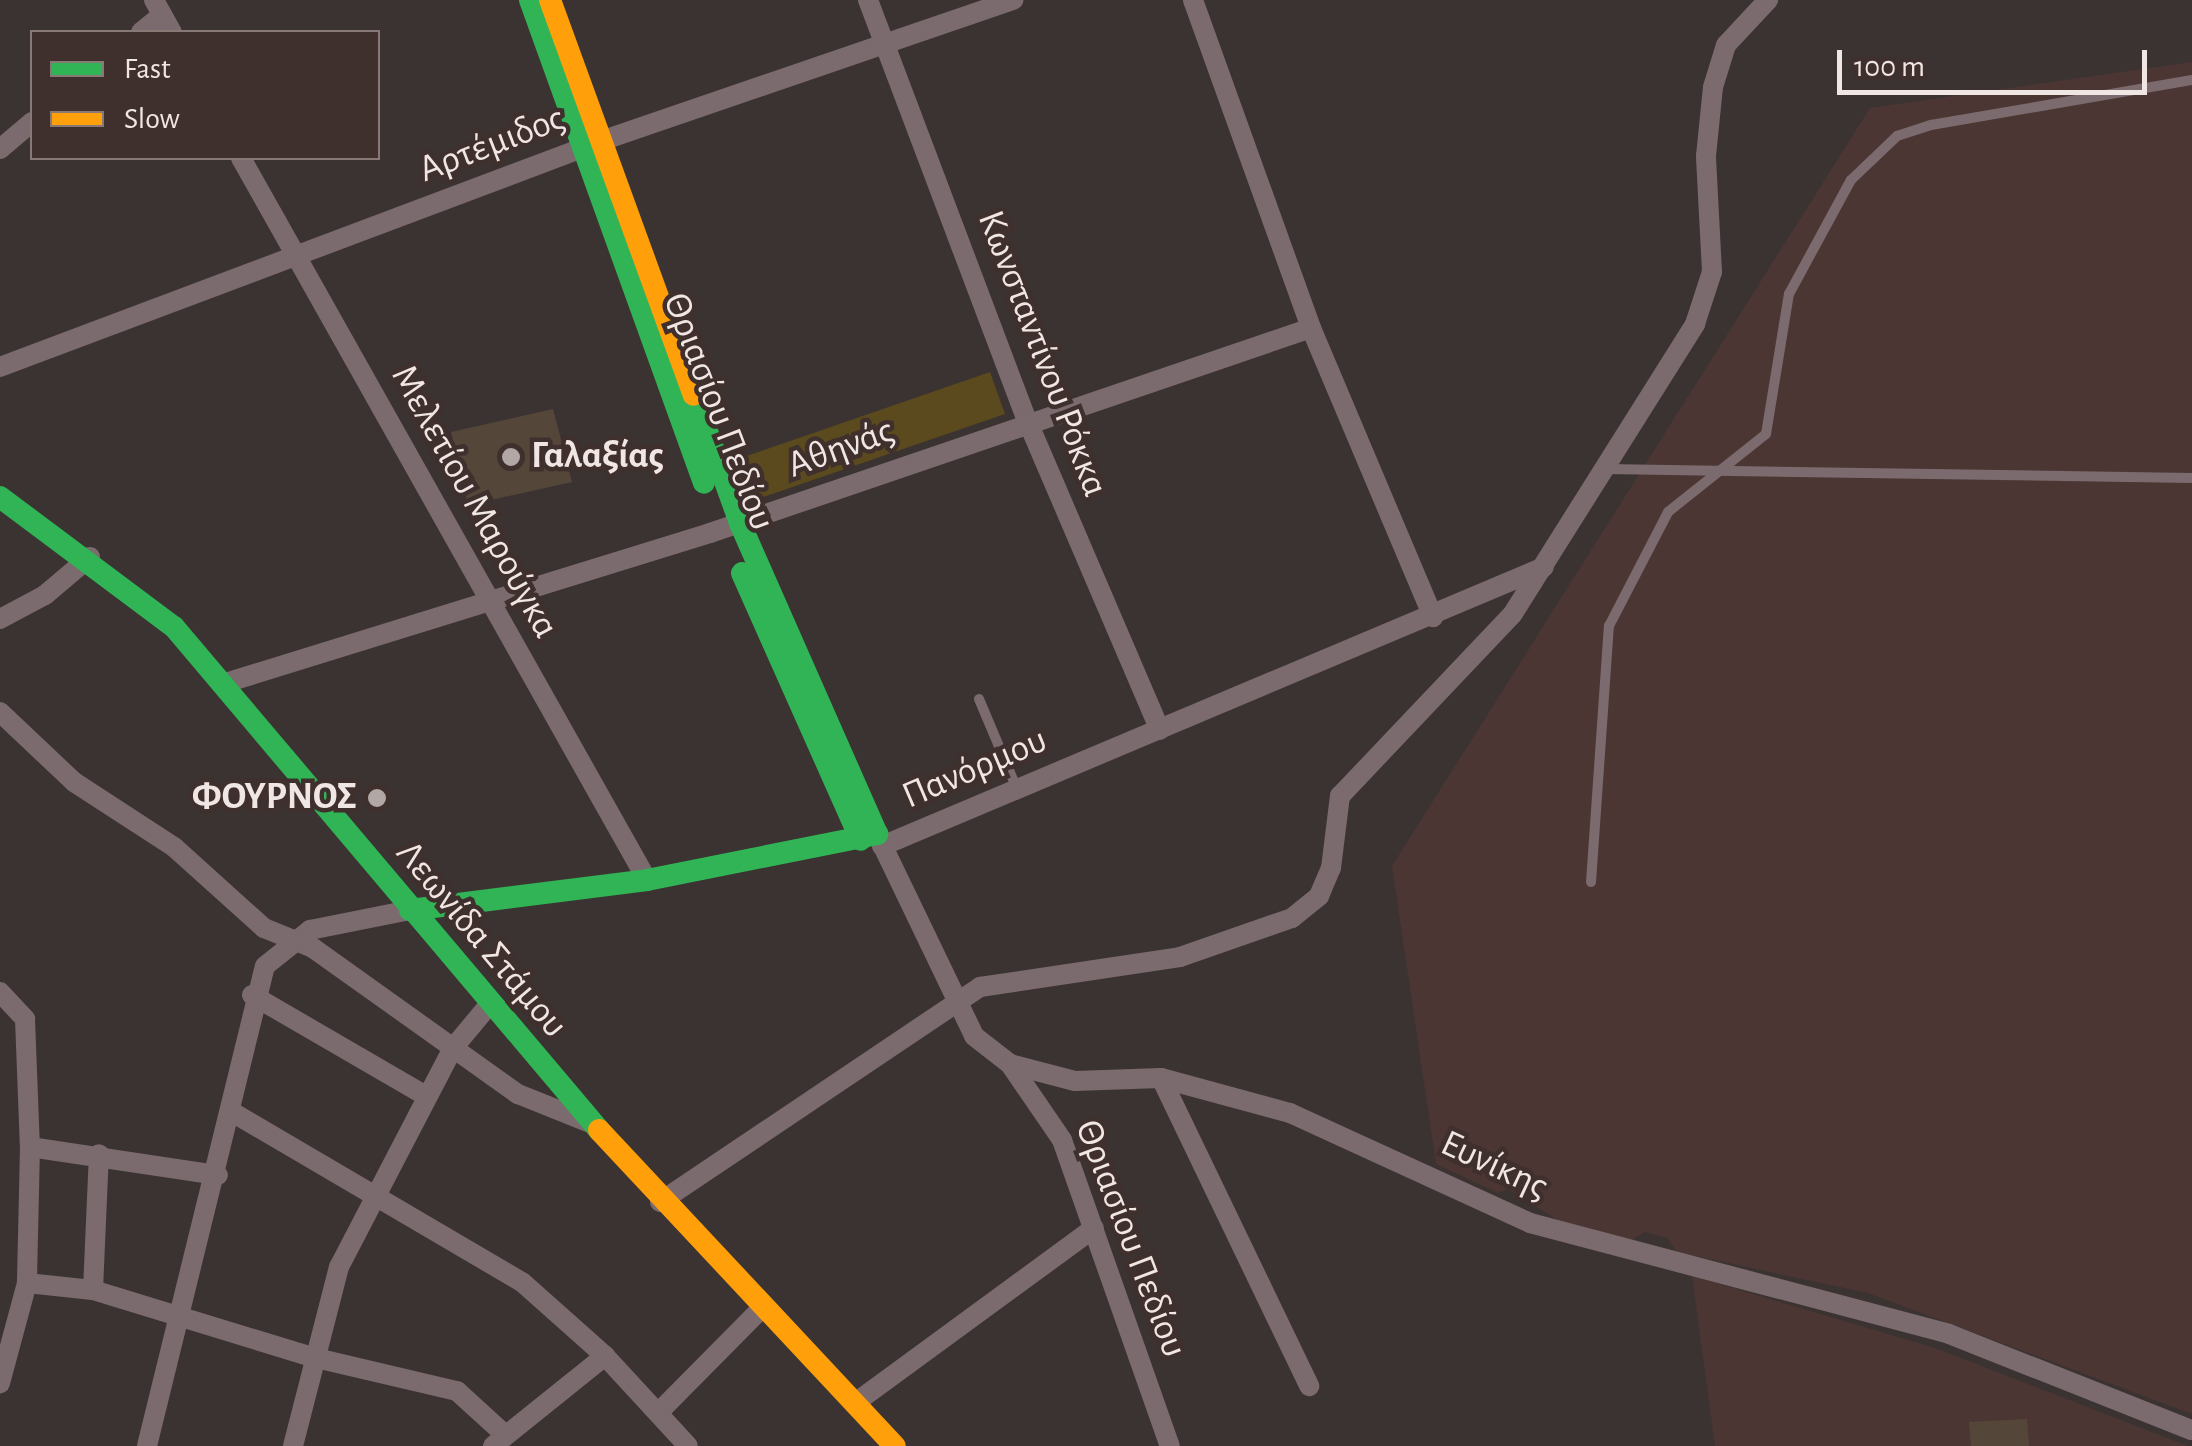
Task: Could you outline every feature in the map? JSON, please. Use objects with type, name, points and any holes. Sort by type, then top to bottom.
[{"type":"main road","name":"Θριασίου Πεδίου","points":[[530,0],[592,144],[731,526],[873,840]]},
{"type":"main road","name":"Θριασίου Πεδίου","points":[[550,0],[592,144]]},
{"type":"main road","name":"Λεωνίδα Στάμου","points":[[0,497],[90,557],[174,627],[489,1006],[660,1202],[895,1446]]},
{"type":"main road","name":"Πανόρμου","points":[[410,910],[647,880],[873,840]]},
{"type":"street","name":"Κωνσταντίνου Ρόκκα","points":[[868,0],[1027,420],[1160,730]]},
{"type":"street","name":"Αρτέμιδος","points":[[0,367],[298,260],[592,144],[1014,0]]},
{"type":"street","points":[[1193,0],[1311,328],[1433,616]]},
{"type":"street","points":[[660,1202],[954,999],[1034,974],[1180,957],[1292,918],[1319,896],[1331,868],[1340,796],[1468,669],[1544,567],[1695,324],[1712,272],[1706,156],[1712,87],[1726,45],[1768,0]]},
{"type":"street","points":[[0,150],[30,124]]},
{"type":"street","name":"Μελετίου Μαρούγκα","points":[[243,160],[647,880]]},
{"type":"street","name":"Αθηνάς","points":[[222,684],[490,604],[731,526],[1027,420],[1311,328]]},
{"type":"street","points":[[0,619],[45,596],[90,557]]},
{"type":"street","name":"Πανόρμου","points":[[873,840],[1017,789],[1544,567]]},
{"type":"street","points":[[0,712],[74,782],[174,847],[264,928],[294,942],[518,1094],[590,1122]]},
{"type":"street","name":"Ευνίκης","points":[[873,840],[974,1036],[1010,1064],[1075,1080],[1162,1078],[1290,1113],[1530,1224],[1949,1334],[2192,1430]]},
{"type":"street","points":[[147,1446],[218,1175],[252,995],[264,966],[310,930],[410,910]]},
{"type":"street","points":[[0,992],[25,1019],[30,1147],[27,1282],[0,1383]]},
{"type":"street","points":[[252,995],[426,1096]]},
{"type":"street","points":[[293,1446],[339,1267],[378,1199],[453,1048],[489,1006]]},
{"type":"street","name":"Θριασίου Πεδίου","points":[[1010,1064],[1062,1140],[1170,1446]]},
{"type":"street","points":[[1162,1078],[1308,1386]]},
{"type":"street","points":[[232,1112],[522,1282],[605,1356],[688,1446]]},
{"type":"street","points":[[30,1147],[99,1154],[218,1175]]},
{"type":"street","points":[[94,1290],[99,1154]]},
{"type":"street","points":[[855,1403],[1094,1228]]},
{"type":"street","points":[[27,1282],[94,1290],[316,1358],[457,1391],[498,1439],[605,1356]]},
{"type":"street","points":[[658,1413],[761,1310]]},
{"type":"lane","points":[[1591,882],[1609,626],[1668,512],[1721,475],[1766,434],[1789,294],[1851,180],[1877,152],[1931,126],[2192,80]]},
{"type":"lane","points":[[1605,469],[1721,475],[2192,478]]},
{"type":"lane","points":[[979,698],[1017,789]]},
{"type":"shaded area","points":[[2192,62],[2192,1414],[1868,1293],[1677,1252],[1667,1238],[1645,1232],[1631,1240],[1564,1224],[1508,1189],[1498,1193],[1436,1164],[1392,866],[1870,108]]},
{"type":"shaded area","points":[[990,372],[1005,414],[746,503],[732,461]]},
{"type":"shaded area","points":[[1692,1276],[1935,1348],[2188,1446],[1715,1446]]},
{"type":"building","name":"Γαλαξίας","points":[[553,409],[572,482],[468,505],[451,432]]},
{"type":"building","points":[[2027,1419],[2029,1446],[1971,1446],[1969,1422]]},
{"type":"traffic: fast","points":[[530,0],[704,483]]},
{"type":"traffic: fast","points":[[410,910],[647,880],[877,834],[740,523],[694,395]]},
{"type":"traffic: fast","points":[[0,497],[174,627],[599,1130]]},
{"type":"traffic: fast","points":[[742,573],[861,840]]},
{"type":"traffic: slow","points":[[550,0],[694,395]]},
{"type":"traffic: slow","points":[[599,1130],[895,1446]]},
{"type":"place","name":"Γαλαξίας","points":[[511,457]]},
{"type":"place","name":"ΦΟΥΡΝΟΣ","points":[[377,798]]}]
